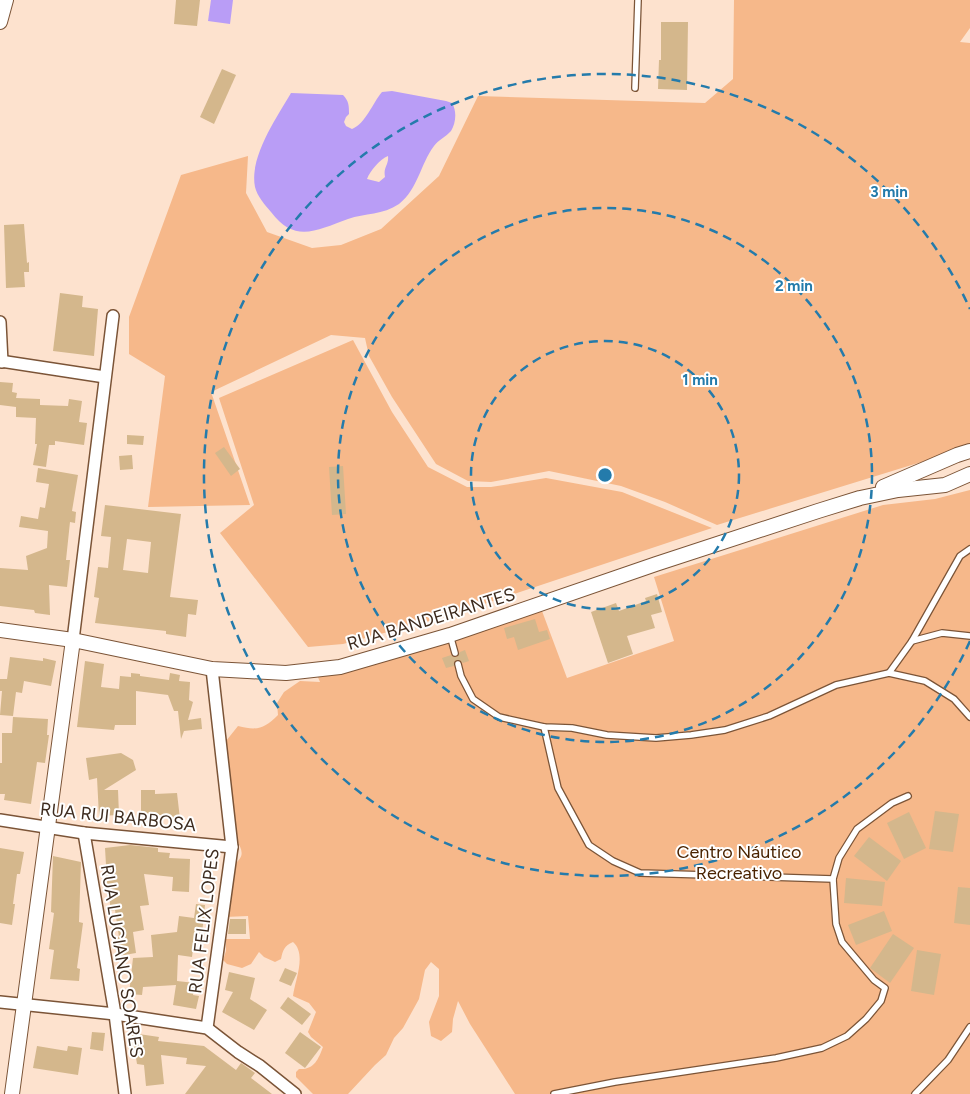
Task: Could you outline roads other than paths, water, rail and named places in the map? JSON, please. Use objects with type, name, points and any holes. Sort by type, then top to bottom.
[{"type":"street","points":[[0,22],[6,0]]},
{"type":"street","points":[[12,1094],[73,640],[113,316]]},
{"type":"street","points":[[0,322],[1,361],[105,377]]},
{"type":"street","name":"RUA BANDEIRANTES","points":[[0,630],[73,640],[212,669],[286,673],[340,667],[450,635],[656,564],[860,498],[970,451]]},
{"type":"street","name":"RUA BANDEIRANTES","points":[[860,498],[898,490],[945,485],[970,474]]},
{"type":"street","name":"RUA FELIX LOPES","points":[[207,1028],[232,847],[212,669]]},
{"type":"street","name":"RUA RUI BARBOSA","points":[[0,820],[84,833],[232,847]]},
{"type":"street","name":"RUA LUCIANO SOARES","points":[[84,833],[115,1014],[125,1094]]},
{"type":"street","points":[[0,1002],[115,1014],[207,1028],[295,1094]]},
{"type":"lane","points":[[635,88],[638,0]]},
{"type":"lane","points":[[889,673],[912,641],[960,556],[970,542]]},
{"type":"lane","points":[[960,556],[970,549]]},
{"type":"lane","points":[[912,641],[942,633],[970,636]]},
{"type":"lane","points":[[450,635],[455,653]]},
{"type":"lane","points":[[458,664],[461,676],[473,699],[499,718],[544,728],[572,728],[607,735],[656,738],[725,730],[769,716],[836,685],[889,673],[925,681],[954,699],[970,717]]},
{"type":"lane","points":[[544,728],[558,788],[589,845],[613,862],[640,873],[834,878]]},
{"type":"lane","points":[[554,1094],[615,1082],[776,1058],[822,1048],[847,1036],[866,1019],[881,1001],[884,988],[874,980],[842,942],[836,924],[834,878],[839,858],[857,829],[885,807],[908,796]]},
{"type":"lane","points":[[915,1094],[948,1060],[970,1027]]},
{"type":"park label","name":"Centro Náutico Recreativo","points":[[739,862]]}]
